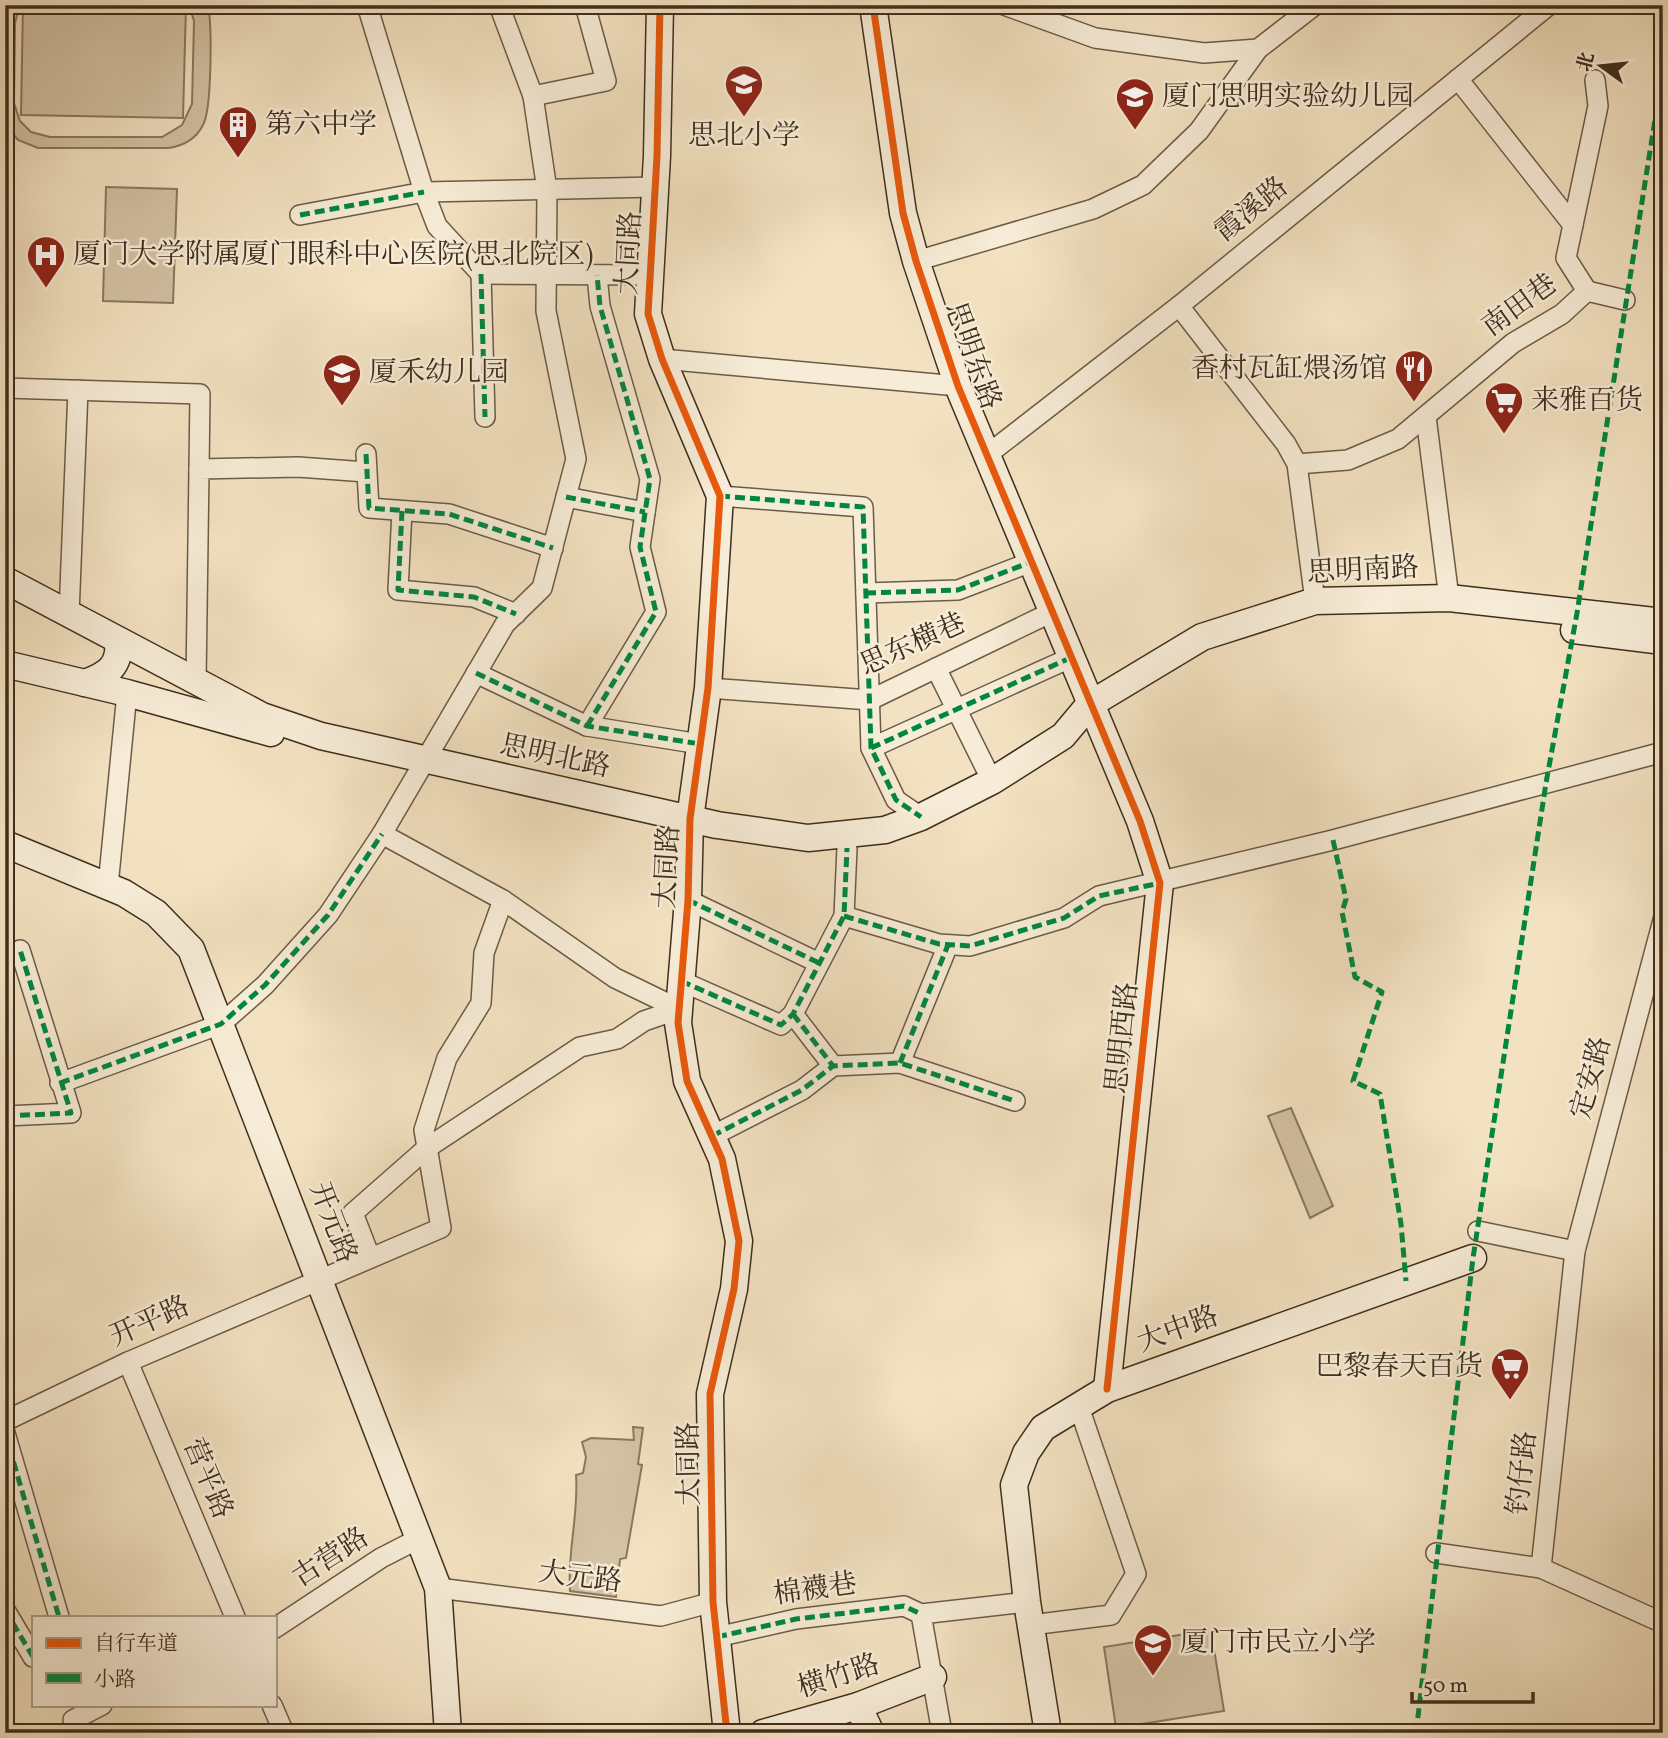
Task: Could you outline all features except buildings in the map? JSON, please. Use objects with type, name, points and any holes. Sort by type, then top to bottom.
[{"type":"street","points":[[367,5],[424,192],[437,226],[459,254],[481,274],[650,275]]},
{"type":"street","points":[[60,1083],[221,1024],[265,985],[328,915],[382,834],[505,624],[542,588],[576,459],[546,311],[547,190],[533,96],[499,5]]},
{"type":"street","points":[[533,96],[606,80],[585,5]]},
{"type":"street","name":"大同路","points":[[660,5],[648,314],[662,359],[720,496],[708,688],[690,826],[688,900],[678,1023],[687,1082],[722,1159],[739,1241],[734,1289],[710,1394],[713,1602],[727,1733]]},
{"type":"street","name":"思明东路","points":[[873,5],[903,213],[916,261],[958,386],[1093,713]]},
{"type":"street","points":[[1004,5],[1095,38],[1204,53],[1258,49]]},
{"type":"street","points":[[916,261],[1093,209],[1143,185],[1199,131],[1258,49],[1315,5]]},
{"type":"street","name":"霞溪路","points":[[987,455],[1179,306],[1549,5]]},
{"type":"street","points":[[1458,79],[1573,225]]},
{"type":"street","name":"南田巷","points":[[1297,464],[1348,460],[1398,439],[1513,343],[1562,314],[1587,291],[1566,258],[1598,106],[1595,80]]},
{"type":"street","points":[[300,215],[424,192],[655,187]]},
{"type":"street","points":[[481,274],[485,417]]},
{"type":"street","points":[[587,726],[656,612],[640,547],[650,479],[600,306],[597,275]]},
{"type":"street","points":[[1587,291],[1625,300]]},
{"type":"street","points":[[1179,306],[1286,444],[1297,464],[1315,601]]},
{"type":"street","points":[[662,359],[958,386]]},
{"type":"street","points":[[5,388],[200,394],[196,683]]},
{"type":"street","points":[[69,614],[78,390]]},
{"type":"street","points":[[1426,417],[1449,598]]},
{"type":"street","points":[[199,469],[366,463],[369,508],[449,514],[553,548]]},
{"type":"street","points":[[720,496],[863,507],[871,748],[896,800],[921,817]]},
{"type":"street","points":[[566,497],[645,512]]},
{"type":"street","points":[[402,511],[398,590],[474,597],[516,614]]},
{"type":"street","points":[[866,593],[958,590],[1031,562]]},
{"type":"street","name":"思明北路","points":[[5,580],[261,716],[422,766]]},
{"type":"street","name":"思明南路","points":[[1093,713],[1202,637],[1315,601],[1449,598],[1663,622]]},
{"type":"street","name":"思明南路","points":[[1093,713],[1205,649],[1265,627],[1326,611],[1443,614],[1663,641]]},
{"type":"street","name":"思东横巷","points":[[708,688],[870,700],[1052,612]]},
{"type":"street","points":[[85,683],[106,676],[120,655],[118,641]]},
{"type":"street","points":[[871,748],[1070,658]]},
{"type":"street","name":"思明北路","points":[[5,664],[422,766],[781,848],[874,845],[956,813],[1061,752],[1093,713]]},
{"type":"street","points":[[936,668],[992,781]]},
{"type":"street","points":[[476,673],[587,726],[700,744]]},
{"type":"street","points":[[108,886],[127,693]]},
{"type":"street","name":"思明北路","points":[[690,826],[808,838],[885,830],[921,817],[992,781],[1063,736],[1093,713]]},
{"type":"street","name":"思明西路","points":[[1093,713],[1140,821],[1160,883],[1107,1389]]},
{"type":"street","points":[[844,916],[948,945],[970,946],[1008,937],[1064,918],[1099,896],[1160,883],[1663,752]]},
{"type":"street","points":[[382,834],[503,900],[615,978],[679,1009]]},
{"type":"street","name":"开元路","points":[[5,844],[108,886],[156,913],[191,949],[439,1588],[448,1733]]},
{"type":"street","points":[[681,981],[781,1025],[793,1014],[844,916],[846,848]]},
{"type":"street","points":[[427,1148],[424,1130],[447,1058],[481,1003],[484,953],[503,900]]},
{"type":"street","points":[[688,900],[819,963]]},
{"type":"street","name":"定安路","points":[[1575,1251],[1663,920]]},
{"type":"street","points":[[900,1063],[948,945]]},
{"type":"street","points":[[5,1116],[71,1113],[20,950]]},
{"type":"street","points":[[370,1258],[353,1213],[427,1148],[580,1047],[617,1039],[644,1021],[679,1009]]},
{"type":"street","points":[[793,1014],[833,1066]]},
{"type":"street","points":[[712,1136],[802,1090],[833,1066],[900,1063],[1015,1101]]},
{"type":"street","name":"开平路","points":[[5,1421],[128,1362],[441,1228],[427,1148]]},
{"type":"street","points":[[1478,1231],[1575,1251]]},
{"type":"street","name":"钓仔路","points":[[1541,1568],[1575,1251]]},
{"type":"street","name":"大中路","points":[[1048,1733],[1029,1614],[1014,1485],[1026,1453],[1044,1428],[1107,1389],[1473,1258]]},
{"type":"street","name":"营平路","points":[[128,1362],[234,1616]]},
{"type":"street","name":"棉襪巷","points":[[717,1637],[796,1619],[904,1606],[921,1614],[1111,1615],[1136,1574],[1079,1407]]},
{"type":"street","points":[[5,1433],[59,1616]]},
{"type":"street","name":"古营路","points":[[276,1627],[380,1559],[420,1538]]},
{"type":"street","points":[[1436,1553],[1541,1568],[1663,1623]]},
{"type":"street","name":"大元路","points":[[439,1588],[661,1616],[713,1602]]},
{"type":"street","points":[[5,1610],[32,1655]]},
{"type":"street","points":[[921,1614],[942,1733]]},
{"type":"street","name":"横竹路","points":[[763,1733],[812,1726],[933,1678]]},
{"type":"street","points":[[74,1720],[96,1706]]},
{"type":"street","points":[[272,1706],[284,1733]]},
{"type":"street","points":[[858,1706],[871,1733]]},
{"type":"shaded area","points":[[5,5],[20,5],[15,23],[14,103],[20,121],[31,132],[50,137],[162,137],[182,125],[192,104],[194,21],[189,5],[208,5],[210,85],[206,116],[200,130],[188,141],[168,148],[38,148],[18,140],[5,124]]},
{"type":"shaded area","points":[[23,5],[186,5],[183,118],[21,115]]},
{"type":"shaded area","points":[[106,187],[177,189],[173,303],[103,301]]},
{"type":"shaded area","points":[[1291,1108],[1333,1206],[1310,1218],[1268,1116]]},
{"type":"shaded area","points":[[633,1427],[643,1428],[638,1464],[642,1465],[626,1558],[620,1559],[616,1597],[570,1591],[576,1475],[583,1473],[586,1457],[582,1442],[591,1438],[634,1440]]},
{"type":"shaded area","points":[[1211,1630],[1224,1711],[1116,1728],[1104,1647]]},
{"type":"marked path","points":[[1416,1733],[1473,1258],[1546,783],[1577,613],[1663,69]]},
{"type":"marked path","points":[[300,215],[424,192]]},
{"type":"marked path","points":[[481,274],[485,417]]},
{"type":"marked path","points":[[587,726],[656,612],[640,547],[650,479],[600,306],[597,275]]},
{"type":"marked path","points":[[366,454],[369,508],[449,514],[553,548]]},
{"type":"marked path","points":[[720,496],[863,507],[871,748],[896,800],[921,817]]},
{"type":"marked path","points":[[566,497],[645,512]]},
{"type":"marked path","points":[[402,511],[398,590],[474,597],[516,614]]},
{"type":"marked path","points":[[866,593],[958,590],[1031,562]]},
{"type":"marked path","points":[[871,748],[1070,658]]},
{"type":"marked path","points":[[476,673],[587,726],[700,744]]},
{"type":"marked path","points":[[60,1083],[221,1024],[265,985],[328,915],[382,834]]},
{"type":"marked path","points":[[1333,840],[1346,899],[1342,912],[1355,977],[1382,992],[1353,1081],[1380,1094],[1401,1224],[1406,1281]]},
{"type":"marked path","points":[[681,981],[781,1025],[793,1014],[844,916],[847,848]]},
{"type":"marked path","points":[[844,916],[939,944],[970,946],[1064,918],[1099,896],[1160,883]]},
{"type":"marked path","points":[[688,900],[819,963]]},
{"type":"marked path","points":[[900,1063],[948,945]]},
{"type":"marked path","points":[[5,1116],[71,1113],[20,950]]},
{"type":"marked path","points":[[793,1014],[833,1066]]},
{"type":"marked path","points":[[712,1136],[802,1090],[833,1066],[900,1063],[1015,1101]]},
{"type":"marked path","points":[[5,1433],[59,1616]]},
{"type":"marked path","points":[[717,1637],[796,1619],[904,1606],[921,1614]]},
{"type":"marked path","points":[[5,1610],[32,1655]]},
{"type":"cycle path","points":[[660,5],[657,156],[648,314],[662,359],[720,496],[708,688],[690,819],[688,900],[678,1023],[687,1081],[722,1159],[739,1241],[734,1289],[710,1394],[713,1602],[727,1733]]},
{"type":"cycle path","points":[[873,5],[903,213],[916,261],[958,386],[1140,821],[1160,883],[1107,1389]]},
{"type":"place","name":"思北小学","points":[[744,118]]},
{"type":"place","name":"厦门思明实验幼儿园","points":[[1135,131]]},
{"type":"place","name":"第六中学","points":[[238,159]]},
{"type":"place","name":"厦门大学附属厦门眼科中心医院(思北院区)","points":[[46,289]]},
{"type":"place","name":"香村瓦缸煨汤馆","points":[[1414,403]]},
{"type":"place","name":"厦禾幼儿园","points":[[342,407]]},
{"type":"place","name":"来雅百货","points":[[1504,435]]},
{"type":"place","name":"巴黎春天百货","points":[[1510,1401]]},
{"type":"place","name":"厦门市民立小学","points":[[1153,1677]]}]
